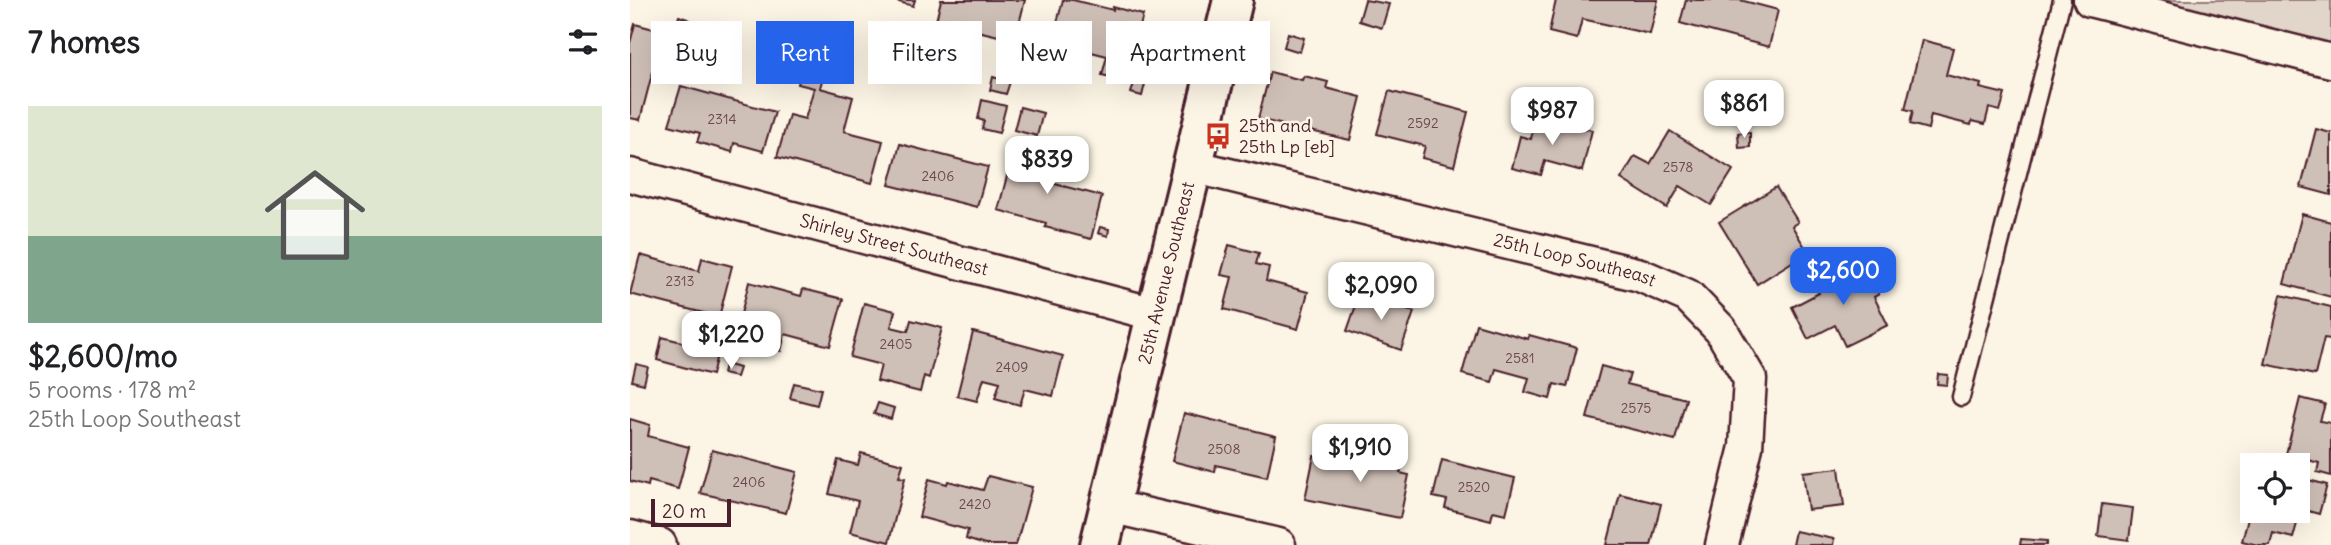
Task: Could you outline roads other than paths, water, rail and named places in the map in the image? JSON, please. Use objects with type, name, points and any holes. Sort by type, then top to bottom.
[{"type":"street","name":"25th Avenue Southeast","points":[[1100,545],[1233,0]]},
{"type":"street","points":[[2090,0],[2331,61]]},
{"type":"street","name":"25th Loop Southeast","points":[[1192,166],[1640,275],[1688,296],[1721,330],[1750,379],[1746,447],[1721,545]]},
{"type":"street","name":"Shirley Street Southeast","points":[[630,175],[1158,315]]},
{"type":"street","points":[[1109,506],[1279,545]]},
{"type":"street","points":[[630,537],[660,545]]},
{"type":"lane","points":[[1961,397],[2062,0]]},
{"type":"place","name":"25th and 25th Lp [eb]","points":[[1218,136]]}]
